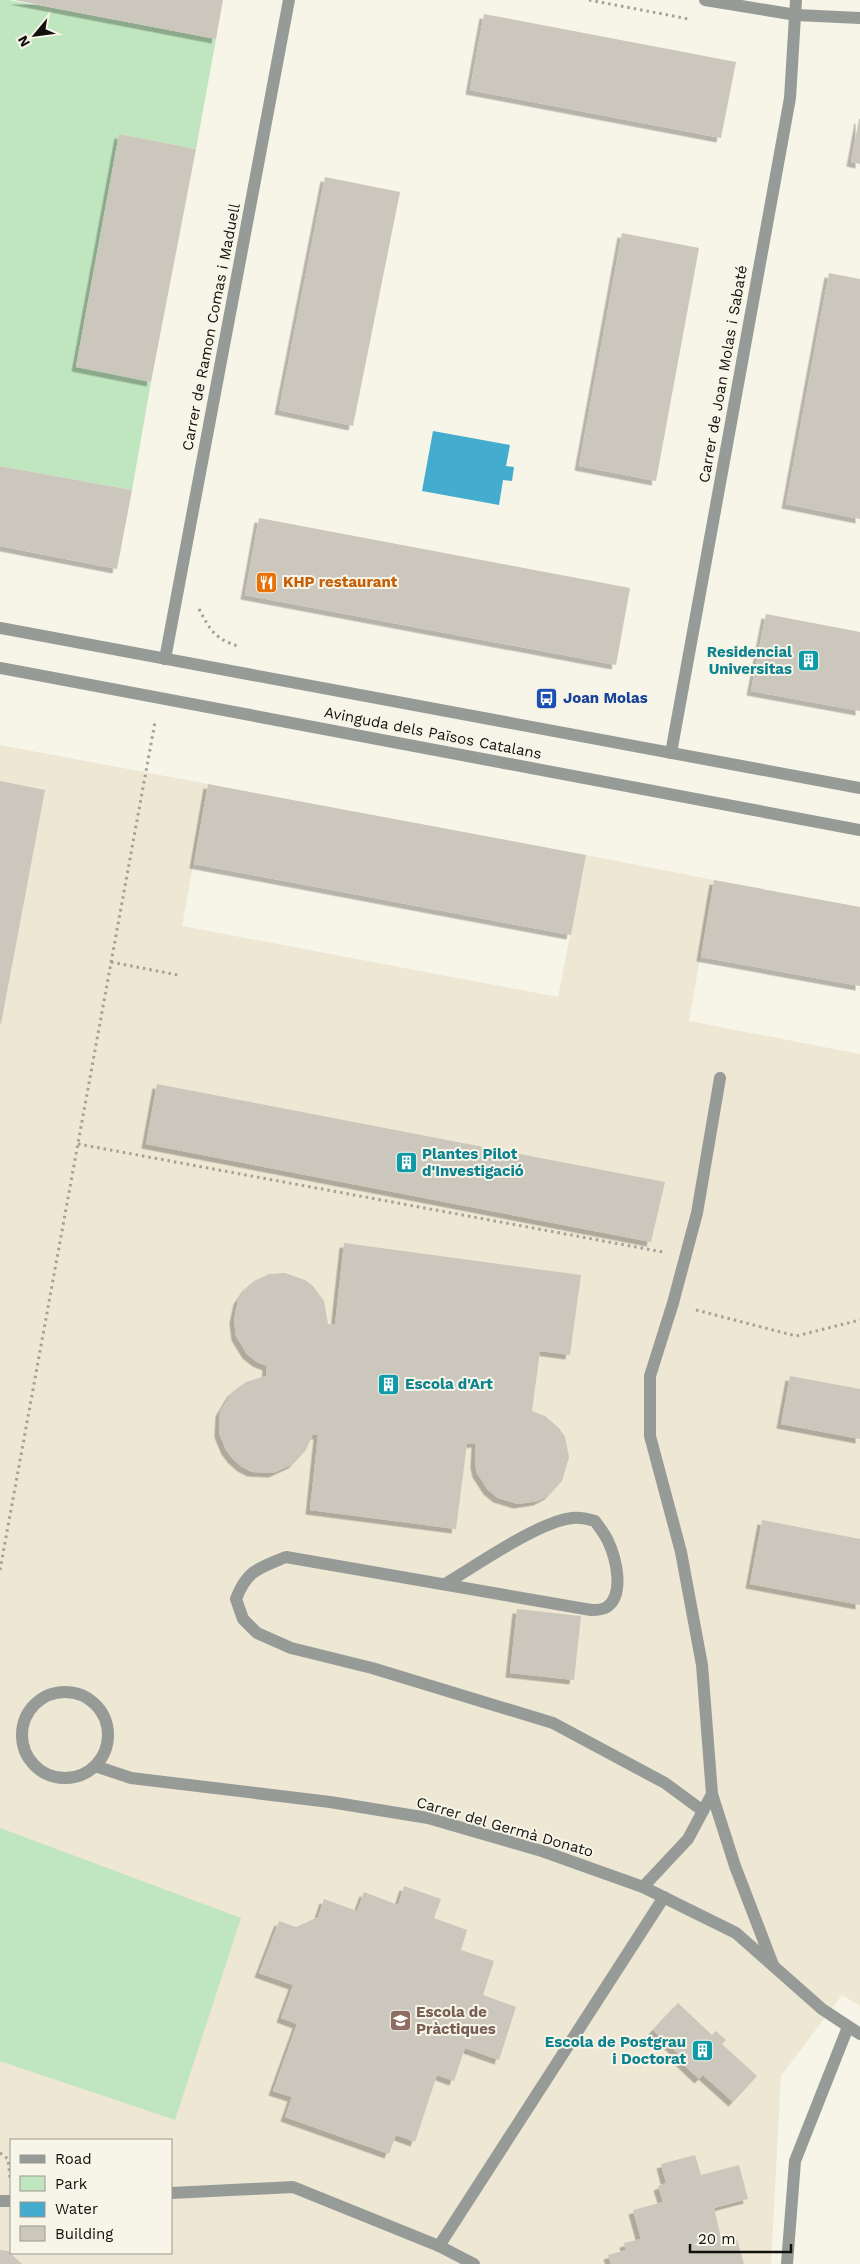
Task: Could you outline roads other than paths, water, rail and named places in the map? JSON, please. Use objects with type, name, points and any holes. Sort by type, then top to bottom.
[{"type":"street","name":"Carrer de Ramon Comas i Maduell","points":[[165,659],[289,0]]},
{"type":"street","points":[[704,0],[796,15],[860,18]]},
{"type":"street","name":"Carrer de Joan Molas i Sabaté","points":[[671,753],[790,98],[796,0]]},
{"type":"street","name":"Avinguda dels Països Catalans","points":[[0,628],[860,788]]},
{"type":"street","name":"Avinguda dels Països Catalans","points":[[0,668],[860,830]]},
{"type":"street","points":[[720,1078],[697,1213],[650,1376],[650,1436],[681,1552],[702,1665],[712,1794],[735,1866],[773,1965]]},
{"type":"street","points":[[445,1584],[532,1533],[558,1520],[574,1517],[595,1521],[608,1540],[616,1565],[617,1592],[613,1601],[605,1608],[592,1610],[286,1558],[259,1568],[243,1582],[236,1599],[243,1619],[256,1633],[291,1648],[372,1668],[553,1723],[666,1783],[703,1811]]},
{"type":"street","points":[[64,1692],[77,1694],[88,1699],[98,1708],[105,1719],[108,1731],[107,1744],[103,1756],[96,1766],[84,1774],[71,1778],[56,1778],[43,1772],[32,1763],[25,1751],[23,1731],[30,1711],[39,1701],[51,1695],[64,1692]]},
{"type":"street","name":"Carrer del Germà Donato","points":[[96,1766],[131,1778],[330,1802],[428,1818],[542,1852],[643,1887],[736,1933],[822,2009],[860,2034]]},
{"type":"street","points":[[643,1887],[688,1839],[712,1794]]},
{"type":"street","points":[[439,2246],[664,1897]]},
{"type":"street","points":[[787,2264],[795,2161],[848,2026]]},
{"type":"street","points":[[172,2193],[293,2187],[439,2246],[474,2264]]},
{"type":"water","points":[[433,431],[510,445],[506,466],[514,467],[512,481],[503,480],[499,505],[422,491]]},
{"type":"place","name":"KHP restaurant","points":[[267,582]]},
{"type":"place","name":"Residencial Universitas","points":[[808,661]]},
{"type":"place","name":"Joan Molas","points":[[547,698]]},
{"type":"place","name":"Plantes Pilot d'Investigació","points":[[406,1163]]},
{"type":"place","name":"Escola d'Art","points":[[389,1384]]},
{"type":"place","name":"Escola de Pràctiques","points":[[400,2021]]},
{"type":"place","name":"Escola de Postgrau i Doctorat","points":[[702,2051]]}]
